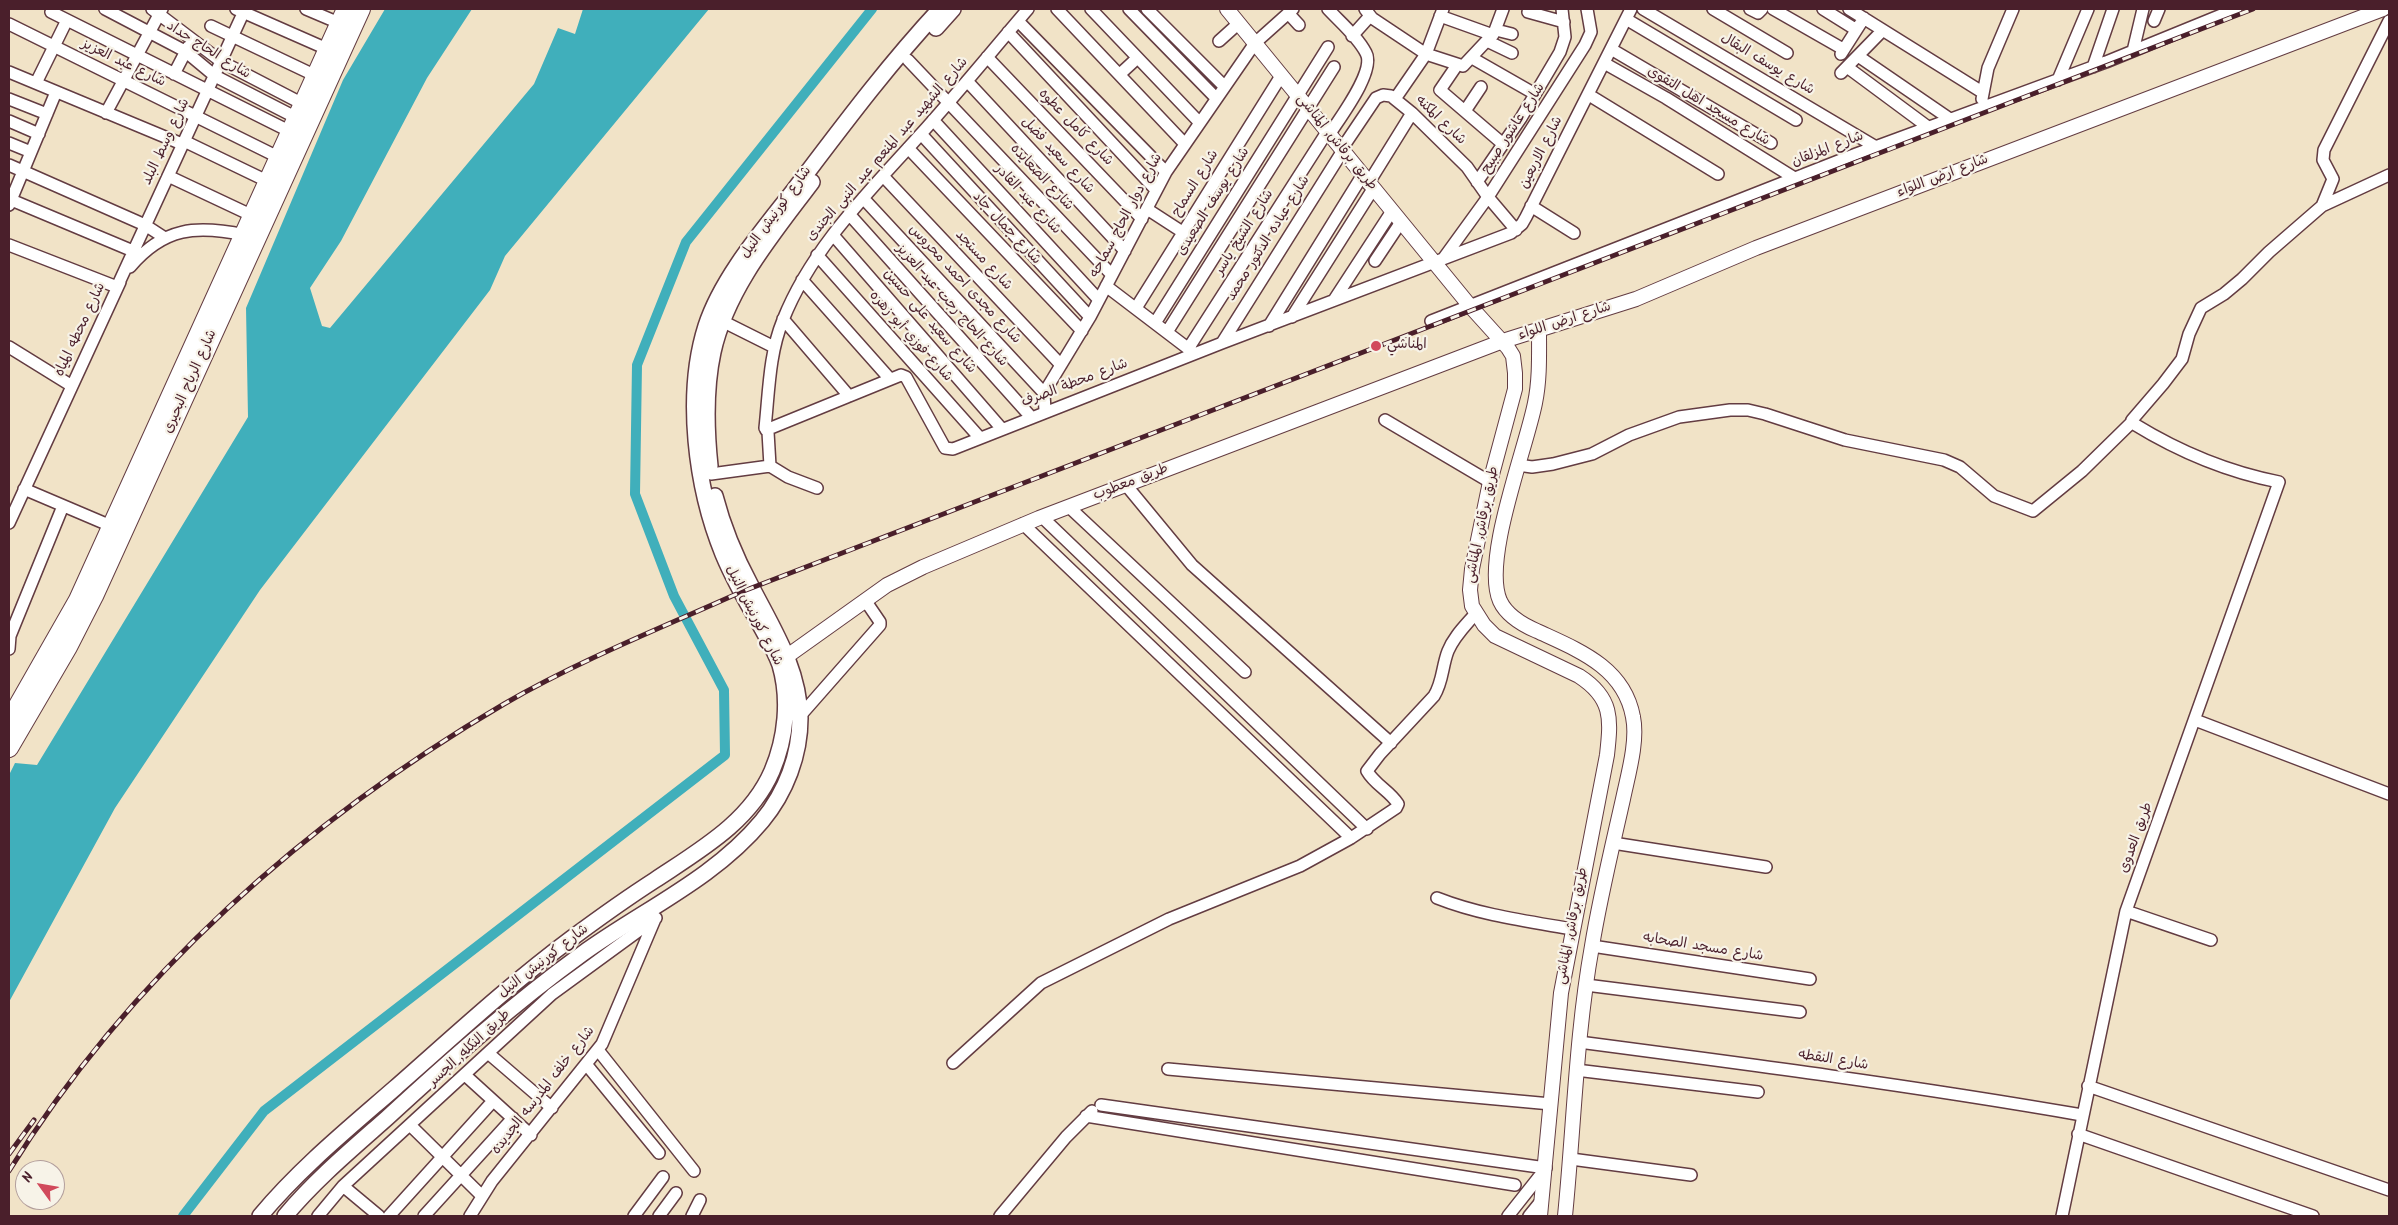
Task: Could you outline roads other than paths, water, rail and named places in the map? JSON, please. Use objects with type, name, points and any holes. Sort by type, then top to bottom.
[{"type":"main road","name":"شارع الرياح البحيرى","points":[[9,748],[68,647],[94,596],[361,9]]},
{"type":"main road","name":"شارع كورنيش النيل","points":[[729,553],[711,474],[707,405],[710,367],[730,289],[824,150],[916,42],[940,9]]},
{"type":"main road","name":"شارع كورنيش النيل","points":[[285,1216],[330,1170],[496,1022],[583,953],[729,854],[763,819],[781,792],[796,755],[800,716],[794,677],[729,553],[707,500],[696,432],[698,370],[701,346],[710,315],[908,60],[916,42],[953,9]]},
{"type":"main road","name":"شارع الرياح البحيرى","points":[[9,722],[68,620],[253,216],[295,117],[342,16]]},
{"type":"main road","name":"شارع كورنيش النيل","points":[[260,1216],[296,1177],[484,1008],[573,937],[716,839],[748,809],[768,778],[780,751],[786,707],[784,660]]},
{"type":"street","name":"شارع الحاج حداد","points":[[105,9],[185,51],[215,76],[295,117]]},
{"type":"street","points":[[306,9],[342,16]]},
{"type":"street","name":"شارع الشهيد عبد المنعم عبد النبى الجندى","points":[[770,466],[768,432],[766,430],[774,347],[783,319],[802,280],[817,255],[849,214],[921,134],[1028,9]]},
{"type":"street","points":[[1057,9],[1184,143]]},
{"type":"street","points":[[1091,9],[1199,122]]},
{"type":"street","points":[[1129,9],[1216,98]]},
{"type":"street","points":[[1147,9],[1224,86]]},
{"type":"street","name":"طريق برقاش, المناشى","points":[[1227,9],[1368,183],[1438,260],[1470,306],[1482,320],[1504,337],[1513,356],[1515,389],[1490,482],[1472,569],[1470,590],[1472,606],[1495,636],[1580,676],[1592,684],[1602,696],[1608,709],[1610,724],[1607,755],[1560,993],[1546,1168],[1540,1216]]},
{"type":"street","name":"شارع الشيخ ياسر","points":[[1191,351],[1367,71],[1366,53],[1328,9]]},
{"type":"street","points":[[1352,36],[1371,13],[1426,54],[1464,66],[1492,35],[1503,9]]},
{"type":"street","points":[[1477,182],[1535,94],[1563,45],[1564,22],[1562,9]]},
{"type":"street","name":"شارع عاشور صبيح","points":[[1438,260],[1488,197],[1585,45],[1590,32],[1587,9]]},
{"type":"street","name":"شارع يوسف البقال","points":[[1642,9],[1876,147]]},
{"type":"street","points":[[1713,9],[1787,53]]},
{"type":"street","points":[[1750,9],[1758,12],[1762,9]]},
{"type":"street","points":[[1773,9],[1842,51],[1864,18]]},
{"type":"street","points":[[1823,9],[1855,29]]},
{"type":"street","points":[[1849,9],[1982,92]]},
{"type":"street","points":[[1982,107],[1982,92],[1991,60],[2013,9]]},
{"type":"street","points":[[2058,80],[2088,9]]},
{"type":"street","points":[[2094,67],[2113,9]]},
{"type":"street","points":[[2133,51],[2143,9]]},
{"type":"street","points":[[2154,20],[2159,9]]},
{"type":"street","name":"شارع المزلقان","points":[[1431,321],[1662,229],[1928,127],[2094,67],[2218,13],[2236,9]]},
{"type":"street","name":"شارع ارض اللواء","points":[[1504,337],[1535,332],[1636,299],[1756,248],[2383,9]]},
{"type":"street","points":[[106,113],[148,32],[157,10],[191,40],[295,117]]},
{"type":"street","points":[[241,10],[327,49]]},
{"type":"street","name":"شارع وسط البلد","points":[[117,287],[222,62],[233,37],[241,10]]},
{"type":"street","points":[[1288,11],[1299,25]]},
{"type":"street","name":"شارع دوار الحاج سماحه","points":[[1044,393],[1090,317],[1156,190],[1184,143],[1255,43],[1288,11]]},
{"type":"street","points":[[51,12],[208,91],[295,117]]},
{"type":"street","points":[[1395,99],[1426,54],[1442,12],[1492,35],[1512,53]]},
{"type":"street","points":[[1528,12],[1564,22]]},
{"type":"street","points":[[1629,14],[1796,120]]},
{"type":"street","name":"شارع الاربعين","points":[[1516,230],[1522,224],[1629,14]]},
{"type":"street","points":[[36,83],[67,20]]},
{"type":"street","points":[[1018,21],[1166,172]]},
{"type":"street","points":[[2322,206],[2333,179],[2323,160],[2324,150],[2389,21]]},
{"type":"street","points":[[1219,41],[1239,23]]},
{"type":"street","name":"شارع عبد العزيز","points":[[9,24],[278,157]]},
{"type":"street","points":[[211,26],[314,75]]},
{"type":"street","points":[[1883,30],[1844,70],[1928,127]]},
{"type":"street","points":[[1008,32],[1156,190]]},
{"type":"street","points":[[1492,35],[1512,34]]},
{"type":"street","points":[[174,74],[191,40]]},
{"type":"street","name":"شارع يوسف الصعيدى","points":[[1155,323],[1328,47]]},
{"type":"street","points":[[1611,49],[1771,143]]},
{"type":"street","points":[[1858,56],[1950,119]]},
{"type":"street","name":"شارع كامل عطوه","points":[[986,57],[1144,214],[1184,233]]},
{"type":"street","points":[[1472,58],[1535,94]]},
{"type":"street","name":"شارع الصعايده","points":[[908,60],[1136,308],[1191,351]]},
{"type":"street","points":[[1120,74],[1133,62]]},
{"type":"street","name":"شارع مسجد اهل التقوى","points":[[1604,63],[1666,98],[1796,179]]},
{"type":"street","points":[[1458,65],[1440,89],[1503,144]]},
{"type":"street","points":[[1167,332],[1334,67]]},
{"type":"street","points":[[9,72],[183,143],[268,181]]},
{"type":"street","name":"شارع السماح","points":[[1136,308],[1281,76]]},
{"type":"street","name":"شارع سعيد فضل","points":[[967,80],[1125,251]]},
{"type":"street","points":[[1464,111],[1481,87]]},
{"type":"street","points":[[56,92],[9,202],[133,251]]},
{"type":"street","points":[[1589,94],[1718,174]]},
{"type":"street","name":"شارع المكنه","points":[[1342,151],[1376,98],[1383,95],[1395,99],[1467,167],[1488,197],[1516,230]]},
{"type":"street","points":[[9,99],[47,114]]},
{"type":"street","points":[[1269,326],[1368,183],[1412,113]]},
{"type":"street","name":"شارع عبد القادر","points":[[933,120],[1099,300]]},
{"type":"street","points":[[9,122],[39,134]]},
{"type":"street","points":[[921,134],[1090,317]]},
{"type":"street","points":[[9,143],[31,152]]},
{"type":"street","name":"شارع جمال جاد","points":[[908,148],[1082,331]]},
{"type":"street","name":"شارع عياده الدكتور محمد","points":[[1222,343],[1342,151]]},
{"type":"street","points":[[9,166],[145,225],[165,238]]},
{"type":"street","points":[[1518,465],[1532,467],[1553,464],[1592,454],[1630,435],[1679,417],[1730,410],[1748,410],[1845,440],[1944,460],[1960,467],[1994,496],[2033,510],[2082,471],[2132,422],[2133,417],[2163,384],[2182,359],[2189,334],[2201,308],[2230,289],[2268,252],[2322,206],[2389,175]]},
{"type":"street","points":[[168,176],[253,216]]},
{"type":"street","name":"شارع مستجد","points":[[883,176],[1061,365]]},
{"type":"street","points":[[1292,317],[1368,183]]},
{"type":"street","name":"شارع مجدى احمد محروس","points":[[863,198],[1044,393]]},
{"type":"street","points":[[1531,206],[1574,233]]},
{"type":"street","name":"شارع الحاج رجب عبد العزيز","points":[[849,214],[1031,417]]},
{"type":"street","points":[[1375,261],[1396,216]]},
{"type":"street","points":[[1334,300],[1396,216]]},
{"type":"street","name":"شارع محطه المياه","points":[[9,524],[117,287],[137,258],[150,246],[184,231],[205,228],[244,235]]},
{"type":"street","points":[[1438,260],[1477,247],[1516,230]]},
{"type":"street","name":"شارع سعيد على حسين","points":[[833,235],[1002,429]]},
{"type":"street","points":[[10,249],[117,287]]},
{"type":"street","name":"شارع فوزي أبو زهره","points":[[817,255],[980,438]]},
{"type":"street","name":"شارع محطة الصرف","points":[[890,379],[899,375],[906,377],[945,448],[953,449],[1191,351],[1222,343],[1269,326],[1438,260]]},
{"type":"street","points":[[766,430],[890,379],[802,280]]},
{"type":"street","points":[[783,319],[849,396]]},
{"type":"street","points":[[722,321],[774,347]]},
{"type":"street","name":"طريق برقاش, المناشى","points":[[1535,332],[1538,381],[1535,403],[1504,519],[1496,569],[1496,586],[1501,603],[1511,616],[1524,626],[1582,652],[1601,664],[1616,679],[1628,698],[1634,719],[1631,759],[1592,946],[1586,985],[1576,1070],[1571,1159],[1565,1216]]},
{"type":"street","name":"طريق معطوب","points":[[784,660],[864,600],[905,575],[1023,524],[1504,337]]},
{"type":"street","points":[[9,347],[72,386]]},
{"type":"street","points":[[1044,393],[1045,411]]},
{"type":"street","points":[[1385,420],[1490,482]]},
{"type":"street","name":"طريق العدوى","points":[[2062,1216],[2126,911],[2279,482],[2252,475],[2188,453],[2163,442],[2132,422]]},
{"type":"street","points":[[711,474],[770,466],[788,477],[817,488]]},
{"type":"street","points":[[1126,485],[1192,565],[1391,743]]},
{"type":"street","points":[[24,489],[111,526]]},
{"type":"street","points":[[9,649],[10,636],[63,506]]},
{"type":"street","points":[[1069,507],[1245,672]]},
{"type":"street","points":[[1042,517],[1366,829]]},
{"type":"street","points":[[1023,524],[1351,838]]},
{"type":"street","points":[[800,716],[880,625],[880,622],[864,600]]},
{"type":"street","points":[[953,1063],[1041,983],[1169,919],[1300,866],[1366,829],[1396,808],[1398,804],[1367,771],[1434,696],[1438,690],[1447,652],[1455,637],[1476,613]]},
{"type":"street","points":[[2195,720],[2389,794]]},
{"type":"street","points":[[1607,755],[1631,759]]},
{"type":"street","points":[[1613,843],[1766,867]]},
{"type":"street","name":"شارع خلف المدرسه الجديده","points":[[470,1216],[482,1196],[598,1050],[608,1034],[656,918],[668,897]]},
{"type":"street","points":[[1437,898],[1483,912],[1572,929]]},
{"type":"street","points":[[2126,911],[2211,940]]},
{"type":"street","name":"طريق النكله, الجسر","points":[[318,1216],[344,1186],[552,994],[656,918]]},
{"type":"street","name":"شارع مسجد الصحابه","points":[[1592,946],[1810,979]]},
{"type":"street","points":[[1586,985],[1800,1012]]},
{"type":"street","name":"شارع النقطه","points":[[1579,1042],[1986,1098],[2082,1115]]},
{"type":"street","points":[[598,1050],[694,1171]]},
{"type":"street","points":[[488,1053],[552,1108]]},
{"type":"street","points":[[586,1064],[659,1153]]},
{"type":"street","points":[[1168,1069],[1551,1104]]},
{"type":"street","points":[[1576,1070],[1758,1092]]},
{"type":"street","points":[[465,1075],[531,1134]]},
{"type":"street","points":[[2088,1086],[2389,1190]]},
{"type":"street","points":[[389,1216],[493,1100]]},
{"type":"street","points":[[1000,1216],[1066,1137],[1086,1116],[1103,1103],[1546,1168]]},
{"type":"street","points":[[1086,1116],[1515,1185]]},
{"type":"street","points":[[424,1216],[513,1118]]},
{"type":"street","points":[[410,1125],[482,1196]]},
{"type":"street","points":[[2078,1134],[2313,1216]]},
{"type":"street","points":[[1571,1159],[1691,1175]]},
{"type":"street","points":[[1508,1216],[1546,1168]]},
{"type":"street","points":[[634,1216],[663,1178]]},
{"type":"street","points":[[344,1186],[379,1216]]},
{"type":"street","points":[[658,1216],[676,1193]]},
{"type":"street","points":[[692,1216],[700,1200]]},
{"type":"street","points":[[1529,1216],[1542,1200]]},
{"type":"water","points":[[385,9],[472,9],[427,78],[341,241],[310,288],[322,326],[330,328],[534,84],[558,28],[575,34],[583,9],[709,9],[505,256],[490,290],[260,590],[115,808],[9,1002],[9,775],[15,763],[37,765],[248,417],[246,308],[343,80]]},
{"type":"waterway","points":[[183,1216],[264,1111],[725,755],[724,690],[674,596],[635,494],[637,365],[686,242],[872,9]]},
{"type":"railway","points":[[9,1171],[57,1100],[109,1032],[167,968],[228,908],[293,851],[361,798],[431,749],[533,688],[621,645],[741,592],[2253,9]]},
{"type":"railway","points":[[9,1154],[34,1120]]},
{"type":"place","name":"المناشي","points":[[1376,346]]}]
